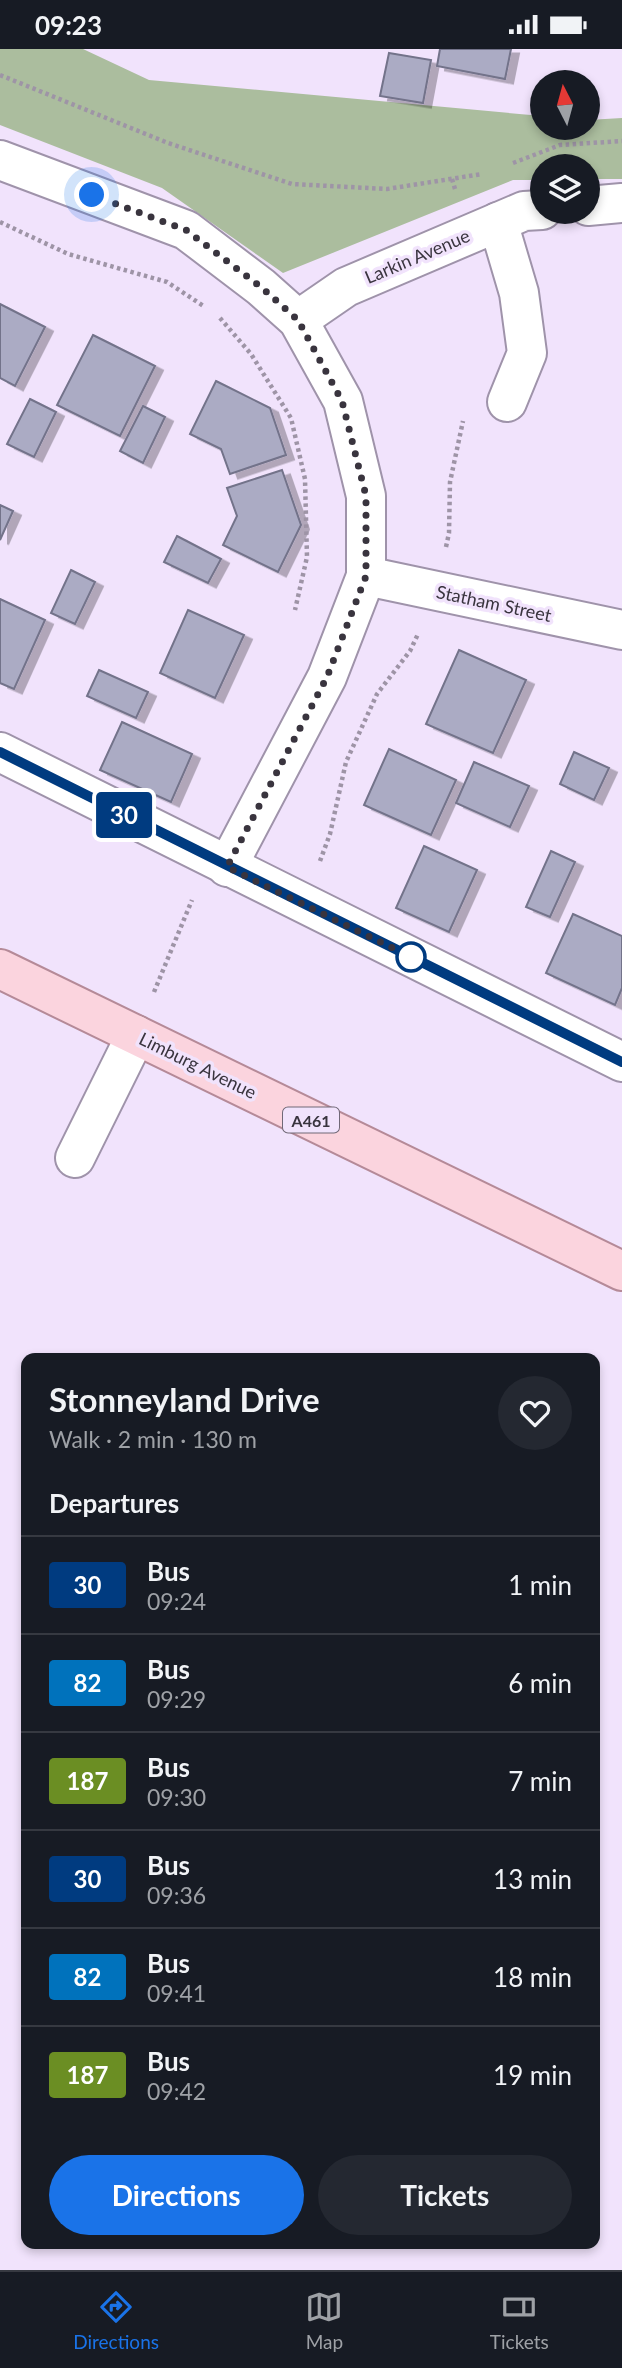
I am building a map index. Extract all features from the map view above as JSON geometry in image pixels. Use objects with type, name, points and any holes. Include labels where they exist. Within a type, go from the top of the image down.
[{"type":"main road","name":"Limburg Avenue","points":[[0,969],[622,1271]]},
{"type":"street","points":[[0,160],[186,230],[261,287],[298,320],[342,401],[366,496],[366,576],[327,677],[218,862]]},
{"type":"street","points":[[600,205],[622,203]]},
{"type":"street","name":"Larkin Avenue","points":[[298,320],[346,287],[530,211]]},
{"type":"street","points":[[498,222],[520,293],[527,353],[507,402]]},
{"type":"street","name":"Statham Street","points":[[366,576],[622,630]]},
{"type":"street","points":[[0,752],[622,1062]]},
{"type":"street","points":[[75,1158],[136,1035]]},
{"type":"path","points":[[0,75],[168,143],[292,184],[387,189],[475,177],[487,172]]},
{"type":"path","points":[[512,163],[561,145],[622,141]]},
{"type":"path","points":[[0,222],[68,254],[167,282],[209,310]]},
{"type":"path","points":[[219,317],[251,354],[291,418],[305,479],[307,557],[295,610]]},
{"type":"path","points":[[136,1035],[218,862]]},
{"type":"green space","points":[[0,49],[83,49],[149,80],[530,115],[530,140],[600,140],[600,119],[622,118],[622,179],[600,179],[600,154],[530,154],[530,180],[513,180],[283,273],[162,188],[0,125]]},
{"type":"building","points":[[440,49],[511,49],[505,79],[437,66]]},
{"type":"building","points":[[389,53],[431,60],[423,103],[380,96]]},
{"type":"building","points":[[0,304],[45,327],[15,386],[0,378]]},
{"type":"building","points":[[93,335],[155,366],[120,436],[57,405]]},
{"type":"building","points":[[216,381],[270,408],[286,455],[230,474],[221,449],[190,434]]},
{"type":"building","points":[[30,399],[56,412],[34,457],[7,444]]},
{"type":"building","points":[[143,406],[165,417],[143,463],[120,451]]},
{"type":"building","points":[[282,470],[301,525],[278,572],[223,545],[237,516],[227,488]]},
{"type":"building","points":[[0,505],[13,511],[0,540]]},
{"type":"building","points":[[177,536],[221,559],[208,583],[164,562]]},
{"type":"building","points":[[71,570],[95,582],[75,624],[51,613]]},
{"type":"building","points":[[0,599],[45,620],[14,689],[0,683]]},
{"type":"building","points":[[188,610],[244,635],[215,698],[160,673]]},
{"type":"building","points":[[459,650],[526,680],[493,753],[426,724]]},
{"type":"building","points":[[99,670],[148,692],[136,718],[87,696]]},
{"type":"building","points":[[122,722],[192,754],[171,802],[100,770]]},
{"type":"building","points":[[389,749],[456,780],[431,835],[364,805]]},
{"type":"building","points":[[574,752],[609,768],[594,800],[560,784]]},
{"type":"building","points":[[474,762],[529,786],[510,827],[456,803]]},
{"type":"building","points":[[424,846],[477,870],[449,932],[396,908]]},
{"type":"building","points":[[551,851],[575,862],[550,917],[526,907]]},
{"type":"building","points":[[573,914],[622,936],[622,988],[615,1005],[546,973]]},
{"type":"bus line","name":"30","points":[[0,752],[622,1062]]},
{"type":"route","points":[[92,195],[186,230],[261,287],[298,320],[342,401],[366,496],[366,576],[327,677],[227,867],[411,957]]}]
